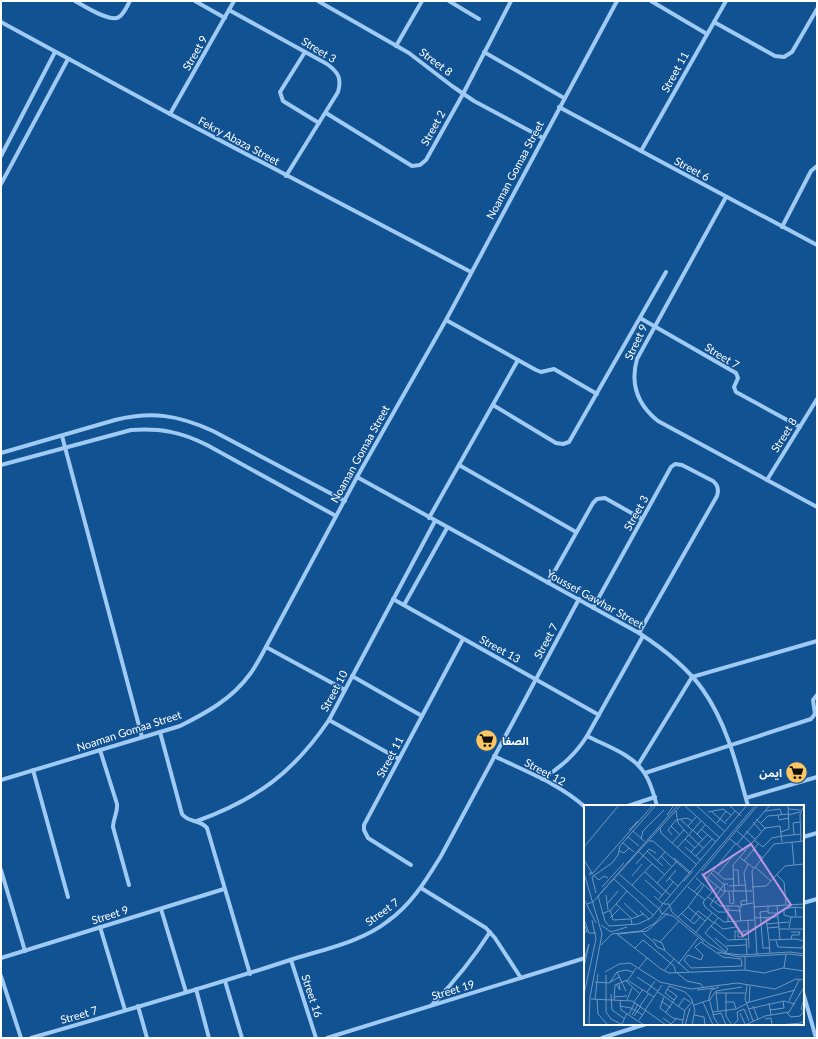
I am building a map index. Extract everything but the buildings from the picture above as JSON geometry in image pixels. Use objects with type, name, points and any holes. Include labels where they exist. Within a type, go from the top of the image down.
[{"type":"street","points":[[75,1],[113,19],[119,17],[130,1]]},
{"type":"street","points":[[195,1],[225,18]]},
{"type":"street","name":"Street 9","points":[[170,114],[234,1]]},
{"type":"street","name":"Street 8","points":[[318,1],[409,54],[463,94],[543,138]]},
{"type":"street","points":[[396,46],[422,1]]},
{"type":"street","points":[[449,1],[479,19]]},
{"type":"street","name":"Street 2","points":[[326,113],[412,166],[420,165],[426,160],[463,94],[511,1]]},
{"type":"street","name":"Noaman Gomaa Street","points":[[1,780],[180,726],[206,713],[230,696],[250,675],[266,648],[357,477],[446,320],[617,1]]},
{"type":"street","points":[[651,1],[707,34]]},
{"type":"street","name":"Street 11","points":[[641,151],[726,1]]},
{"type":"street","points":[[714,22],[775,56],[784,57],[792,52],[817,8]]},
{"type":"street","name":"Street 3","points":[[229,10],[327,64],[335,70],[340,79],[338,92],[286,176]]},
{"type":"street","name":"Fekry Abaza Street","points":[[1,22],[286,176],[471,272]]},
{"type":"street","points":[[1,156],[55,52]]},
{"type":"street","points":[[305,52],[280,92],[283,101],[319,123]]},
{"type":"street","points":[[484,52],[564,98]]},
{"type":"street","points":[[1,184],[68,59]]},
{"type":"street","name":"Street 6","points":[[559,107],[817,246]]},
{"type":"street","points":[[782,227],[811,171],[817,166]]},
{"type":"street","name":"Street 9","points":[[726,197],[636,359],[634,376],[637,393],[645,409],[658,421],[817,507]]},
{"type":"street","points":[[493,405],[556,443],[566,444],[572,440],[666,272]]},
{"type":"street","name":"Street 7","points":[[640,318],[736,373],[738,378],[734,387],[736,392],[800,427]]},
{"type":"street","points":[[446,320],[538,372],[554,369],[598,394]]},
{"type":"street","points":[[430,518],[518,360]]},
{"type":"street","name":"Street 8","points":[[767,480],[817,399]]},
{"type":"street","points":[[812,407],[817,410]]},
{"type":"street","points":[[1,453],[131,416],[148,414],[164,415],[196,423],[213,431],[345,501]]},
{"type":"street","points":[[1,465],[131,430],[151,429],[171,431],[190,436],[336,516]]},
{"type":"street","points":[[62,436],[142,737]]},
{"type":"street","name":"Street 3","points":[[593,608],[671,467],[675,464],[682,465],[712,481],[717,486],[717,496],[641,635]]},
{"type":"street","points":[[459,465],[576,532]]},
{"type":"street","name":"Youssef Gawhar Street","points":[[357,477],[447,528],[579,599],[641,635],[676,661],[703,689],[720,720],[730,744],[748,805]]},
{"type":"street","points":[[548,583],[593,503],[600,498],[605,498],[642,519]]},
{"type":"street","name":"Street 10","points":[[197,821],[236,805],[268,786],[282,775],[308,749],[329,720],[435,521]]},
{"type":"street","points":[[404,605],[447,528]]},
{"type":"street","name":"Street 13","points":[[393,599],[599,715]]},
{"type":"street","name":"Street 7","points":[[31,1038],[250,974],[366,934],[387,922],[401,910],[421,888],[441,856],[579,599]]},
{"type":"street","points":[[542,779],[556,771],[568,761],[587,736],[641,635]]},
{"type":"street","name":"Street 11","points":[[411,865],[368,838],[364,830],[364,825],[463,639]]},
{"type":"street","points":[[638,765],[692,677],[817,641]]},
{"type":"street","points":[[266,648],[345,690]]},
{"type":"street","points":[[352,676],[422,716]]},
{"type":"street","points":[[645,773],[730,744],[811,719],[815,714],[813,700],[817,695]]},
{"type":"street","points":[[329,720],[399,760]]},
{"type":"street","points":[[160,732],[182,814],[188,820],[197,821],[207,828],[250,974]]},
{"type":"street","points":[[587,736],[630,758],[638,765],[645,773],[651,784],[657,805]]},
{"type":"street","points":[[100,750],[117,804],[113,828],[129,885]]},
{"type":"street","name":"Street 12","points":[[494,756],[542,779],[584,806]]},
{"type":"street","points":[[33,770],[68,897]]},
{"type":"street","points":[[746,798],[817,777]]},
{"type":"street","points":[[631,805],[655,797]]},
{"type":"street","points":[[804,837],[817,833]]},
{"type":"street","points":[[1,870],[25,951]]},
{"type":"street","points":[[421,888],[480,924],[490,932],[521,978]]},
{"type":"street","name":"Street 9","points":[[1,958],[224,889]]},
{"type":"street","points":[[804,903],[817,899]]},
{"type":"street","points":[[161,908],[186,992]]},
{"type":"street","points":[[100,927],[125,1010]]},
{"type":"street","points":[[431,1006],[473,959],[490,932]]},
{"type":"street","name":"Street 19","points":[[326,1038],[584,958]]},
{"type":"street","name":"Street 16","points":[[291,960],[316,1038]]},
{"type":"street","points":[[1,976],[21,1038]]},
{"type":"street","points":[[225,981],[241,1037],[236,1038]]},
{"type":"street","points":[[196,989],[209,1038]]},
{"type":"street","points":[[804,996],[816,1038]]},
{"type":"street","points":[[138,1006],[147,1038]]},
{"type":"street","points":[[602,1038],[643,1025]]},
{"type":"place","name":"الصفا","points":[[487,741]]},
{"type":"place","name":"ايمن","points":[[797,773]]}]
